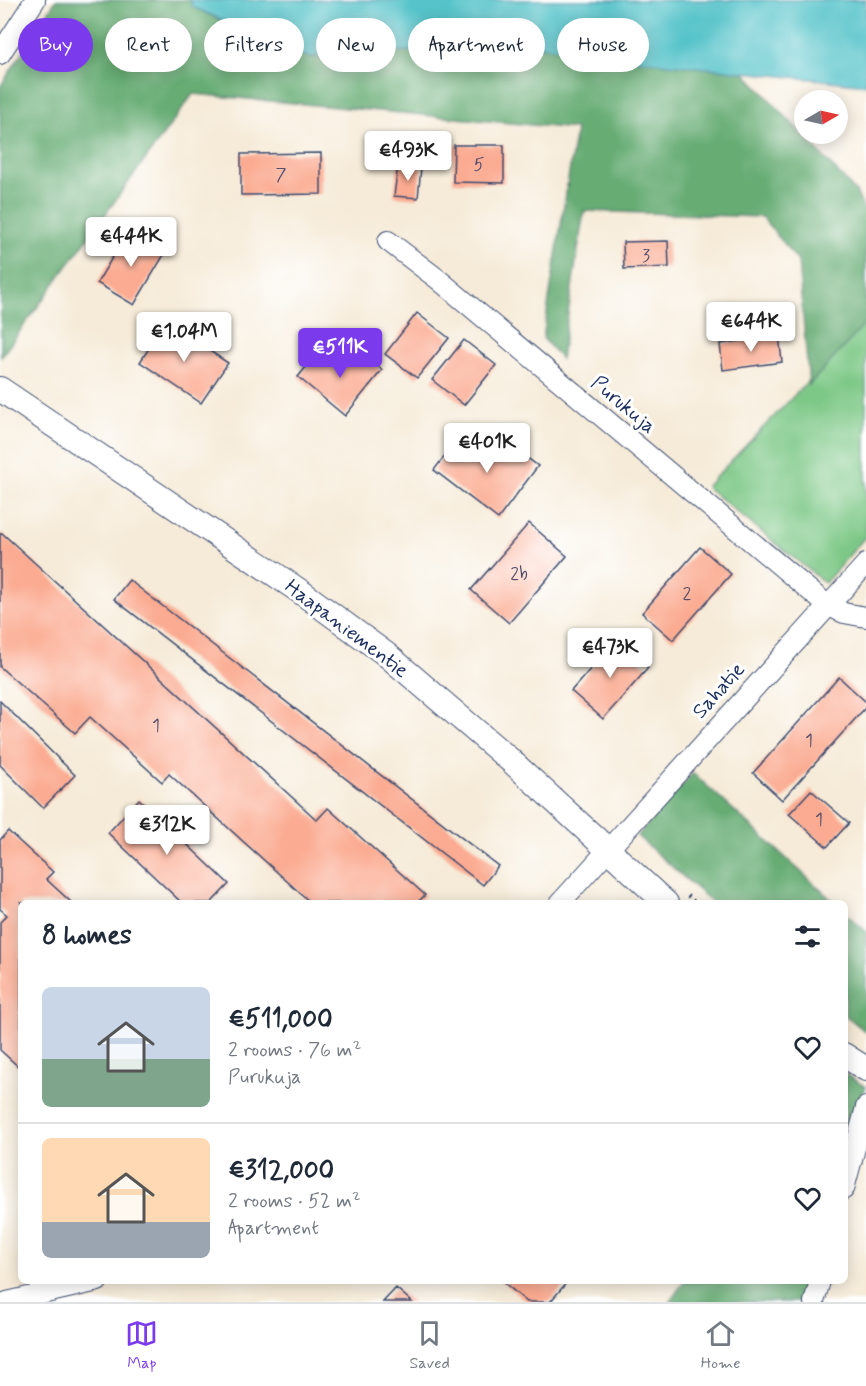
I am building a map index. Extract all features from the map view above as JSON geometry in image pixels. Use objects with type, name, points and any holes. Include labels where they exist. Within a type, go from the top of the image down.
[{"type":"street","points":[[0,54],[35,0]]},
{"type":"street","name":"Purukuja","points":[[388,241],[448,287],[827,605]]},
{"type":"street","name":"Haapaniementie","points":[[0,389],[301,592],[387,656],[510,760],[663,900]]},
{"type":"street","name":"Sahatie","points":[[563,900],[866,564]]},
{"type":"street","points":[[827,605],[844,613],[866,617]]},
{"type":"street","points":[[848,1057],[866,1069]]},
{"type":"street","points":[[848,1174],[866,1107]]},
{"type":"street","points":[[7,1302],[85,1284]]},
{"type":"street","points":[[814,1302],[819,1284]]},
{"type":"green space","points":[[56,0],[190,0],[193,7],[216,18],[204,18],[204,72],[304,72],[304,56],[316,57],[316,72],[396,72],[396,52],[408,51],[408,72],[545,72],[545,46],[557,48],[557,72],[649,72],[649,59],[743,71],[794,126],[794,144],[811,144],[856,192],[866,214],[866,323],[809,385],[798,261],[762,217],[584,211],[561,359],[543,338],[576,129],[193,94],[1,357],[0,87],[18,59],[18,72],[93,72],[93,18],[44,18]]},
{"type":"green space","points":[[866,321],[866,536],[825,583],[706,487]]},
{"type":"green space","points":[[693,773],[832,900],[710,900],[637,836]]},
{"type":"green space","points":[[848,915],[866,931],[866,1032],[848,1017]]},
{"type":"green space","points":[[848,1076],[866,1087],[857,1102],[848,1140]]},
{"type":"green space","points":[[682,1284],[808,1284],[803,1302],[670,1302]]},
{"type":"water","points":[[190,0],[866,0],[866,85],[649,61],[649,18],[557,18],[557,48],[545,47],[545,18],[408,18],[408,51],[396,52],[396,18],[316,18],[316,57],[309,57],[304,56],[304,18],[218,18],[193,7]]},
{"type":"building","points":[[454,145],[504,145],[504,183],[453,182]]},
{"type":"building","points":[[321,153],[321,194],[241,195],[241,154]]},
{"type":"building","points":[[398,165],[421,168],[418,198],[394,196]]},
{"type":"building","points":[[128,231],[165,253],[134,305],[97,283]]},
{"type":"building","points":[[668,241],[669,267],[624,269],[623,242]]},
{"type":"building","points":[[417,313],[449,338],[417,378],[385,354]]},
{"type":"building","points":[[166,322],[228,363],[201,403],[140,362]]},
{"type":"building","points":[[779,335],[782,362],[723,370],[720,344]]},
{"type":"building","points":[[464,340],[496,365],[464,405],[432,380]]},
{"type":"building","points":[[322,347],[343,364],[361,352],[382,370],[345,416],[298,377]]},
{"type":"building","points":[[460,436],[493,460],[506,442],[538,466],[498,519],[434,470]]},
{"type":"building","points":[[529,523],[567,556],[509,623],[471,590]]},
{"type":"building","points":[[2,533],[317,820],[328,808],[425,895],[420,900],[308,900],[169,774],[162,782],[90,717],[75,733],[0,667],[0,534]]},
{"type":"building","points":[[700,547],[731,574],[673,640],[642,613]]},
{"type":"building","points":[[129,580],[498,866],[483,885],[114,599]]},
{"type":"building","points":[[616,640],[648,668],[603,719],[571,691]]},
{"type":"building","points":[[839,677],[866,702],[866,707],[782,800],[753,773]]},
{"type":"building","points":[[0,701],[75,775],[43,808],[0,765]]},
{"type":"building","points":[[811,790],[849,823],[827,847],[789,814]]},
{"type":"building","points":[[139,799],[229,884],[214,900],[179,900],[108,833]]},
{"type":"building","points":[[8,831],[53,872],[46,879],[69,900],[18,900],[18,1066],[0,1050],[0,922],[7,915],[0,909],[0,840]]},
{"type":"building","points":[[506,1284],[565,1284],[550,1302],[527,1302]]},
{"type":"building","points":[[396,1288],[412,1302],[383,1302]]}]
